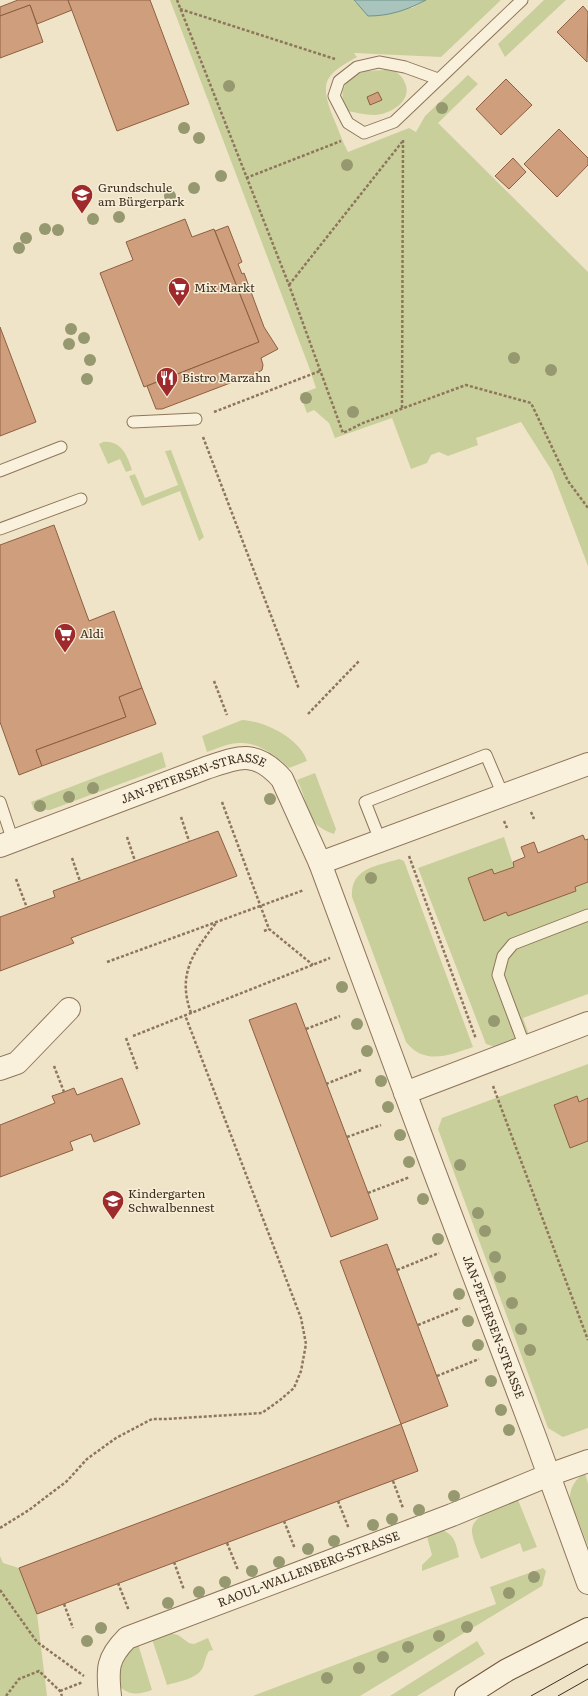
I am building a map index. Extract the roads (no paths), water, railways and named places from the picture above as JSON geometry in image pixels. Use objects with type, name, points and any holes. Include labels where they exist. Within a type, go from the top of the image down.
[{"type":"street","name":"JAN-PETERSEN-STRASSE","points":[[7,844],[238,757],[252,758],[274,770],[282,779],[320,863],[588,1583]]},
{"type":"street","points":[[320,863],[588,764]]},
{"type":"street","points":[[0,1069],[17,1062],[69,1009]]},
{"type":"street","points":[[405,1093],[588,1023]]},
{"type":"street","name":"RAOUL-WALLENBERG-STRASSE","points":[[110,1696],[108,1681],[110,1662],[116,1650],[127,1638],[452,1515],[548,1475],[588,1461]]},
{"type":"street","points":[[466,1696],[507,1670],[588,1629]]},
{"type":"lane","points":[[438,80],[405,67],[379,62],[357,66],[339,81],[334,96],[348,123],[364,133],[394,122],[522,0]]},
{"type":"lane","points":[[133,422],[196,418]]},
{"type":"lane","points":[[0,471],[62,447]]},
{"type":"lane","points":[[0,529],[81,499]]},
{"type":"lane","points":[[390,836],[365,802],[486,755],[503,795]]},
{"type":"lane","name":"JAN-PETERSEN-STRASSE","points":[[0,802],[7,844]]},
{"type":"lane","points":[[525,1047],[498,975],[503,956],[513,944],[588,915]]},
{"type":"water","points":[[354,0],[426,0],[398,12],[368,16]]},
{"type":"tram line","points":[[531,1696],[588,1664]]},
{"type":"tram line","points":[[558,1696],[588,1679]]},
{"type":"place","name":"Grundschule am Bürgerpark","points":[[82,214]]},
{"type":"place","name":"Mix Markt","points":[[179,308]]},
{"type":"place","name":"Bistro Marzahn","points":[[167,398]]},
{"type":"place","name":"Aldi","points":[[65,654]]},
{"type":"place","name":"Kindergarten Schwalbennest","points":[[113,1220]]}]
